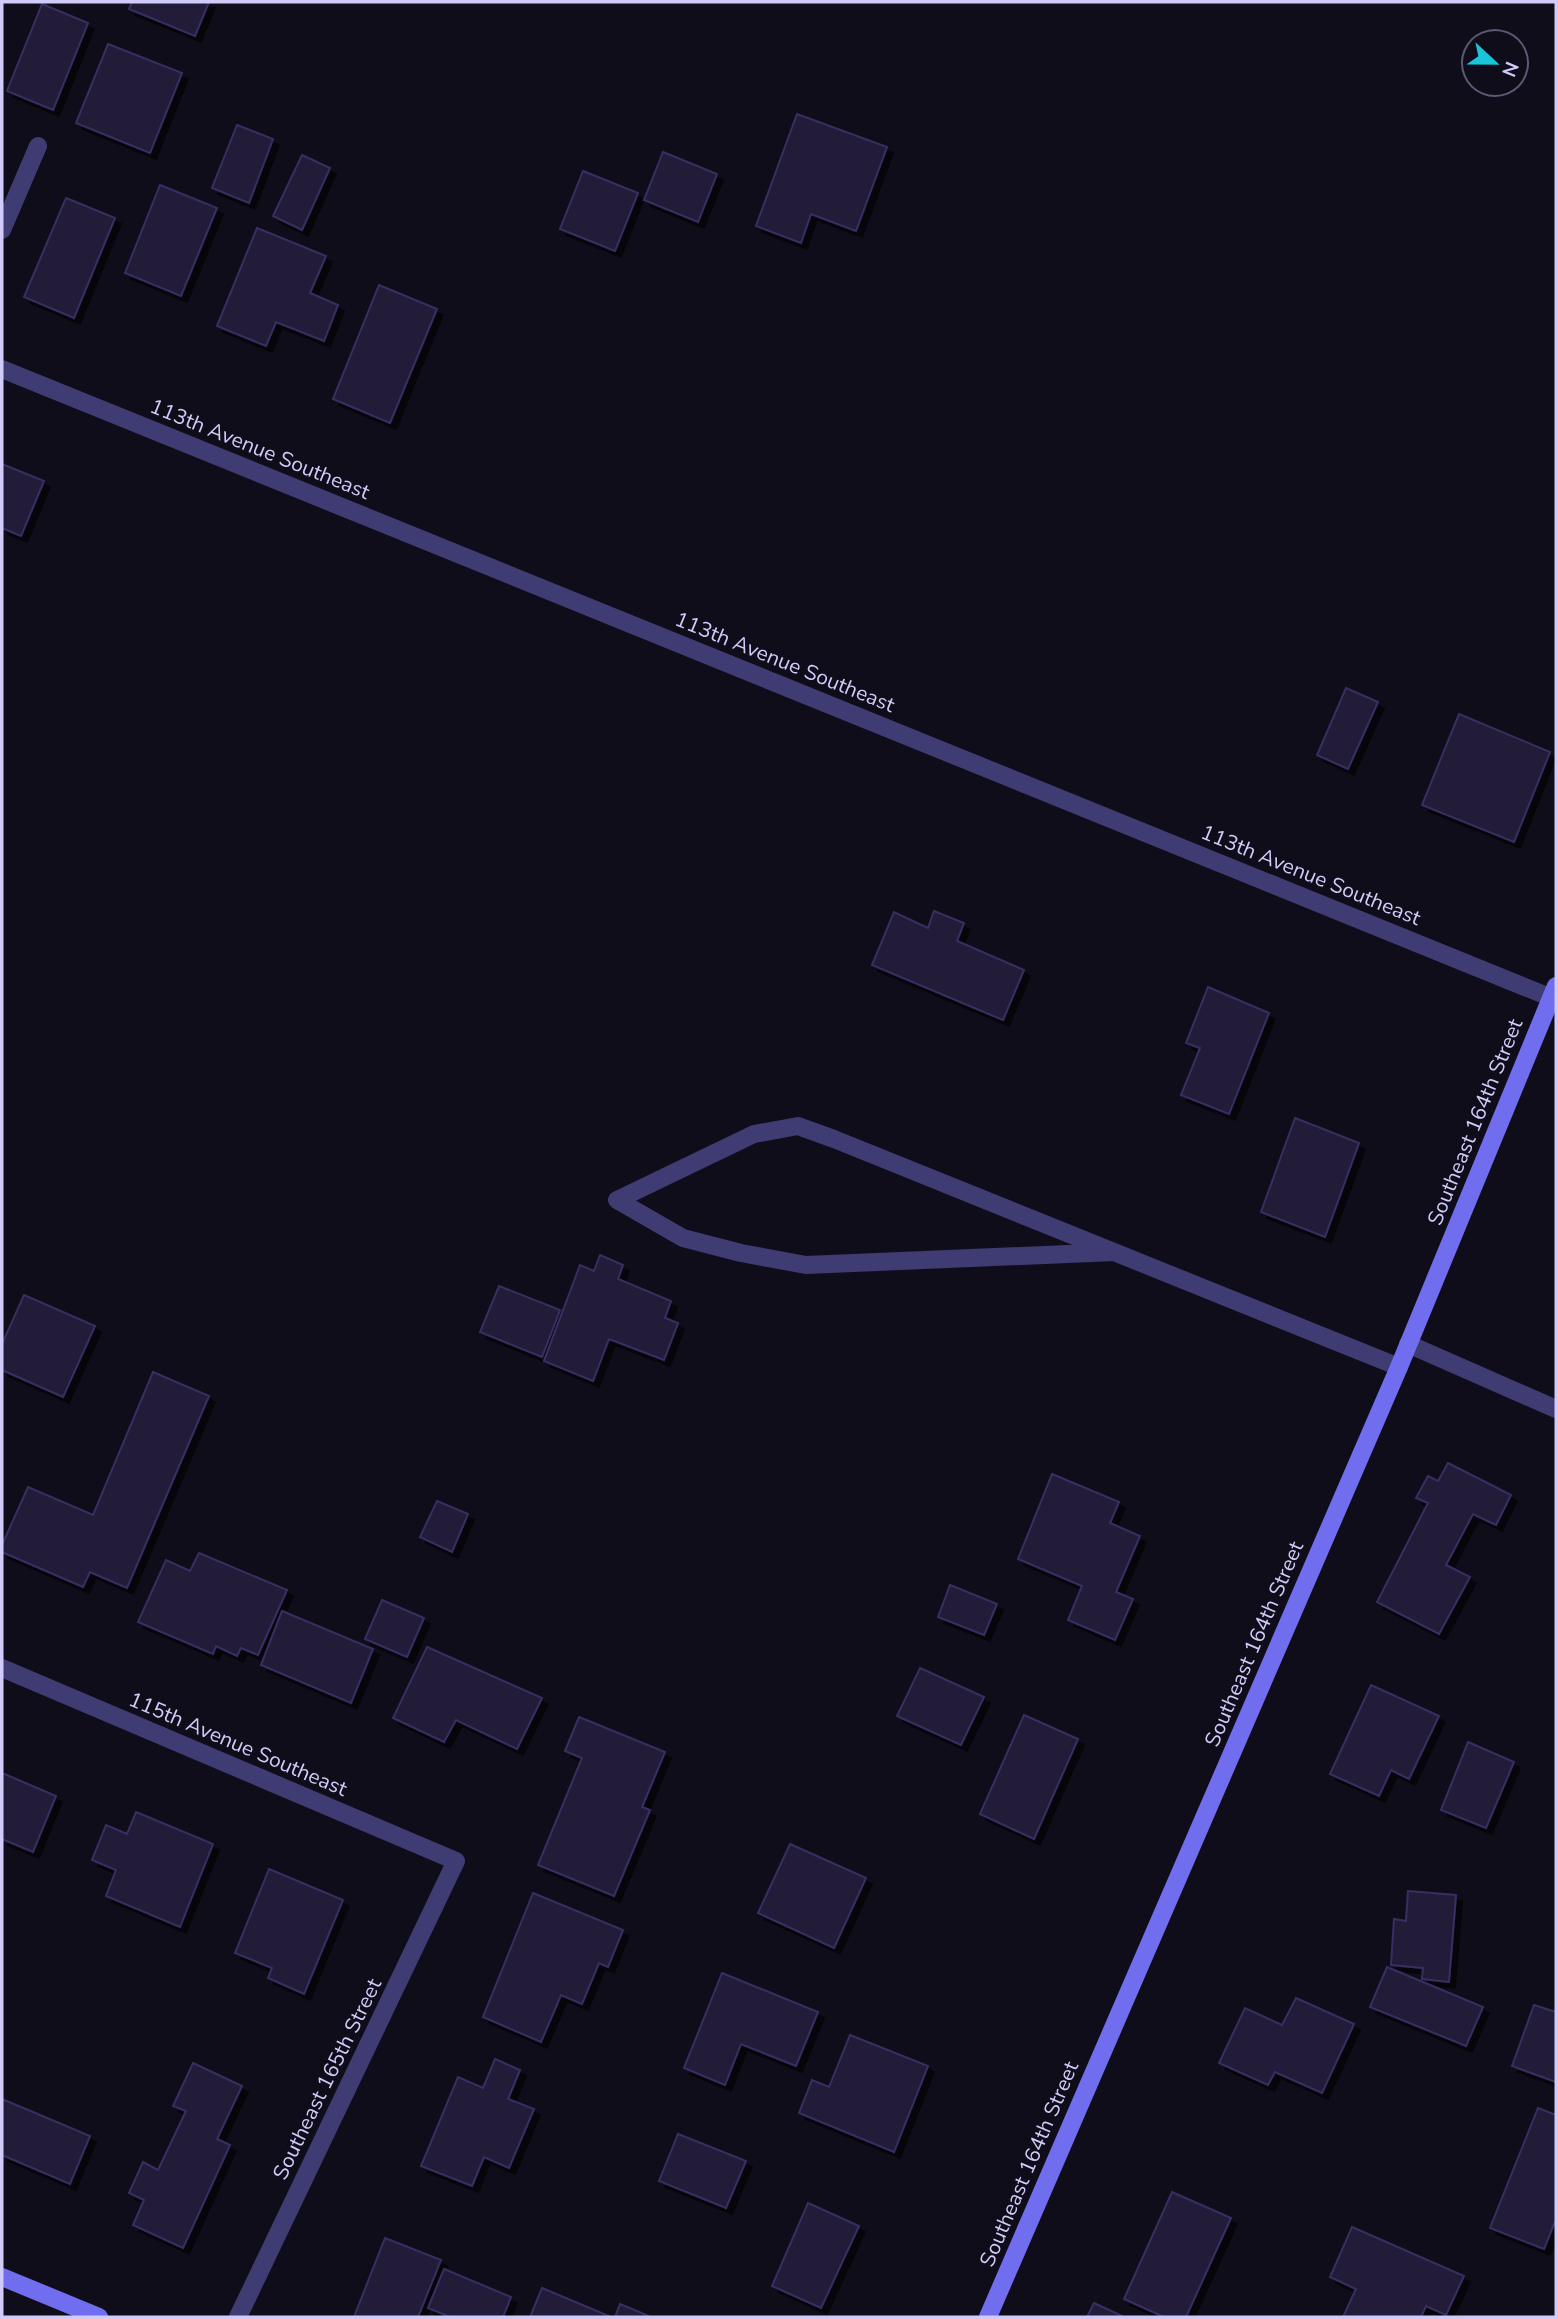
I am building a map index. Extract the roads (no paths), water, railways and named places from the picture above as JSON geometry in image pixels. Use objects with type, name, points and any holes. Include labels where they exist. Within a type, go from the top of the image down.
[{"type":"street","points":[[2,230],[38,146]]},
{"type":"street","name":"113th Avenue Southeast","points":[[2,369],[1554,992]]},
{"type":"street","name":"Southeast 164th Street","points":[[988,2317],[1399,1367],[1554,992]]},
{"type":"street","points":[[1114,1252],[806,1265],[741,1254],[683,1238],[617,1200],[754,1134],[798,1126],[1114,1252],[1399,1367]]},
{"type":"street","points":[[1408,1344],[1556,1409]]},
{"type":"street","name":"115th Avenue Southeast","points":[[2,1668],[456,1861]]},
{"type":"street","name":"Southeast 165th Street","points":[[238,2317],[456,1861]]},
{"type":"street","points":[[2,2277],[99,2317]]}]
